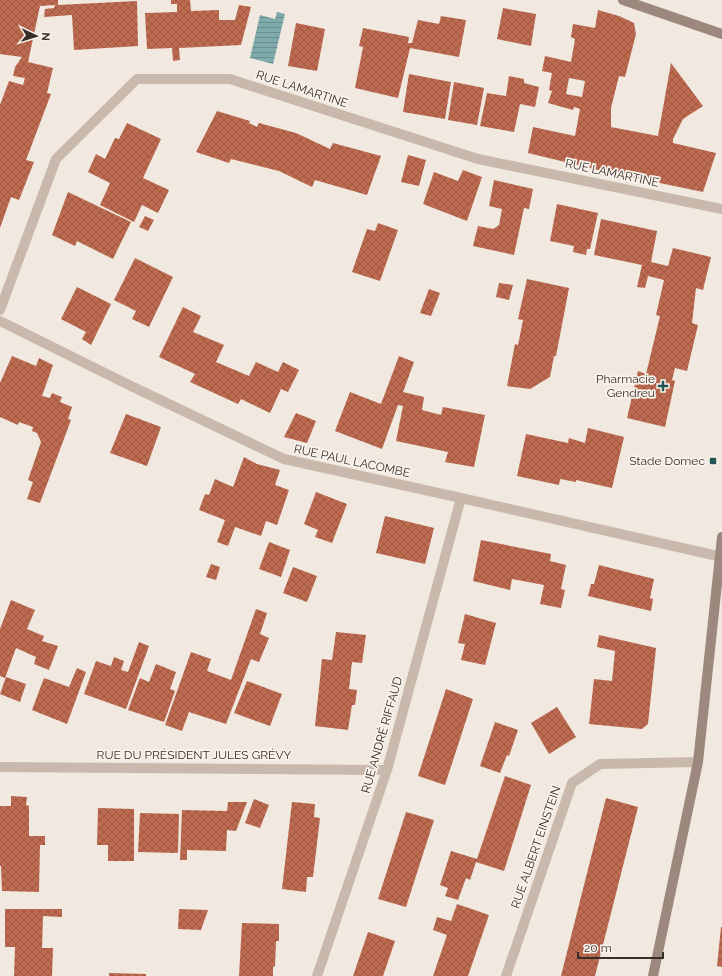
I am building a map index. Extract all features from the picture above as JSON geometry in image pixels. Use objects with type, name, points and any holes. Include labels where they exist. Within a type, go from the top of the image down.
[{"type":"street","points":[[622,0],[722,34]]},
{"type":"street","name":"RUE LAMARTINE","points":[[0,310],[56,159],[136,79],[230,79],[478,159],[722,209]]},
{"type":"street","name":"RUE PAUL LACOMBE","points":[[0,321],[131,386],[284,459],[721,557]]},
{"type":"street","name":"RUE ANDRÉ RIFFAUD","points":[[317,976],[387,770],[461,498]]},
{"type":"street","points":[[653,976],[698,762],[722,537]]},
{"type":"street","name":"RUE ALBERT EINSTEIN","points":[[506,976],[572,783],[600,764],[698,762]]},
{"type":"street","name":"RUE DU PRÉSIDENT JULES GRÉVY","points":[[0,767],[387,770]]},
{"type":"water","points":[[277,12],[285,14],[273,64],[250,58],[260,15],[275,19]]},
{"type":"building","points":[[0,0],[58,0],[58,5],[137,1],[138,46],[74,50],[72,15],[44,17],[45,9],[54,8],[55,5],[40,6],[28,62],[53,68],[47,93],[51,94],[26,160],[34,162],[19,200],[11,197],[0,228],[0,105],[9,81],[23,85],[25,78],[13,76],[15,67],[22,57],[0,54]]},
{"type":"building","points":[[171,0],[190,0],[191,11],[219,10],[219,20],[235,20],[239,5],[251,7],[241,45],[179,48],[180,60],[173,61],[172,48],[147,49],[145,13],[177,12],[177,4],[171,4]]},
{"type":"building","points":[[503,8],[536,14],[531,46],[497,39]]},
{"type":"building","points":[[598,10],[619,16],[634,23],[636,34],[625,77],[619,76],[611,108],[611,127],[658,136],[671,63],[703,106],[683,119],[673,139],[673,143],[716,153],[703,192],[602,171],[528,153],[533,127],[575,136],[580,109],[574,107],[573,110],[548,103],[552,91],[549,90],[552,73],[542,71],[545,56],[571,62],[575,39],[571,37],[573,24],[595,28]],"holes":[[[569,78],[585,81],[582,97],[566,94]]]},
{"type":"building","points":[[441,16],[466,20],[459,57],[410,48],[398,98],[355,88],[363,47],[359,46],[363,28],[409,37],[408,43],[412,43],[418,20],[439,24]]},
{"type":"building","points":[[296,23],[325,29],[317,71],[288,66]]},
{"type":"building","points":[[409,74],[451,82],[445,119],[403,112]]},
{"type":"building","points":[[509,76],[524,79],[524,83],[539,87],[535,107],[520,104],[514,132],[480,126],[487,93],[506,96]]},
{"type":"building","points":[[454,82],[484,88],[477,125],[448,120]]},
{"type":"building","points":[[217,111],[250,121],[249,123],[257,127],[259,123],[296,133],[330,149],[333,143],[381,156],[367,195],[315,180],[312,187],[279,171],[231,159],[229,163],[196,152]]},
{"type":"building","points":[[127,123],[161,139],[143,178],[169,190],[158,213],[142,205],[134,222],[100,205],[110,183],[88,172],[96,154],[105,159],[115,138],[119,139]]},
{"type":"building","points":[[408,155],[426,160],[419,186],[401,182]]},
{"type":"building","points":[[463,170],[482,177],[467,221],[423,204],[434,172],[458,181]]},
{"type":"building","points":[[494,180],[533,189],[529,209],[524,208],[514,255],[473,246],[478,226],[493,229],[499,225],[502,209],[489,206]]},
{"type":"building","points":[[68,192],[131,222],[113,259],[77,241],[75,246],[52,235]]},
{"type":"building","points":[[557,204],[598,213],[590,249],[587,249],[586,255],[573,252],[574,246],[550,241]]},
{"type":"building","points":[[145,216],[154,220],[148,231],[139,227]]},
{"type":"building","points":[[601,219],[657,231],[651,262],[668,266],[673,248],[711,257],[703,290],[696,288],[692,323],[698,325],[687,371],[675,368],[672,380],[675,381],[665,427],[627,418],[638,371],[646,374],[660,316],[656,315],[664,280],[648,276],[645,288],[637,287],[642,265],[594,255]]},
{"type":"building","points":[[378,223],[398,230],[380,281],[352,272],[367,229],[375,231]]},
{"type":"building","points":[[135,258],[173,277],[149,327],[132,319],[136,311],[114,300]]},
{"type":"building","points":[[527,279],[569,288],[556,356],[554,356],[550,377],[530,389],[507,386],[515,344],[518,345],[523,320],[518,319]]},
{"type":"building","points":[[499,283],[513,285],[509,300],[496,297]]},
{"type":"building","points":[[77,287],[111,304],[91,345],[82,339],[86,332],[61,319]]},
{"type":"building","points":[[429,289],[440,293],[431,316],[420,313]]},
{"type":"building","points":[[183,307],[201,316],[193,332],[224,345],[216,362],[249,376],[256,362],[278,372],[283,362],[299,370],[288,392],[281,389],[270,413],[241,399],[238,404],[190,382],[195,374],[159,357]]},
{"type":"building","points":[[12,356],[36,366],[39,358],[53,365],[42,396],[50,398],[52,393],[62,397],[60,402],[72,407],[68,419],[71,420],[40,503],[27,499],[33,482],[28,480],[41,442],[37,433],[32,431],[33,427],[19,422],[18,425],[0,417],[0,383]]},
{"type":"building","points":[[399,356],[414,362],[403,392],[424,397],[422,410],[441,415],[443,407],[485,415],[474,467],[445,462],[448,452],[396,441],[403,406],[398,405],[382,449],[335,431],[350,392],[381,404]]},
{"type":"building","points":[[296,413],[316,421],[307,443],[284,437]]},
{"type":"building","points":[[126,414],[161,427],[147,466],[110,453]]},
{"type":"building","points":[[588,428],[624,437],[612,488],[576,480],[576,482],[560,479],[559,485],[517,476],[526,434],[568,443],[569,438],[585,443]]},
{"type":"building","points":[[244,457],[257,464],[280,470],[275,485],[289,490],[277,525],[266,521],[261,536],[235,527],[228,546],[217,542],[225,520],[199,510],[205,494],[209,495],[215,479],[233,487]]},
{"type":"building","points":[[316,492],[347,504],[332,543],[315,537],[318,530],[304,524]]},
{"type":"building","points":[[385,516],[434,528],[425,564],[376,553]]},
{"type":"building","points":[[481,540],[551,554],[550,561],[566,565],[561,589],[565,590],[561,608],[540,604],[544,585],[512,579],[510,590],[473,581]]},
{"type":"building","points":[[269,542],[290,550],[281,577],[259,569]]},
{"type":"building","points":[[211,564],[220,567],[216,580],[206,577]]},
{"type":"building","points":[[599,565],[654,579],[650,598],[653,599],[651,611],[588,596],[591,584],[594,584]]},
{"type":"building","points":[[293,567],[317,576],[307,602],[283,593]]},
{"type":"building","points":[[11,600],[35,610],[27,629],[44,636],[42,641],[58,646],[49,670],[34,664],[36,657],[16,648],[5,678],[0,676],[0,629]]},
{"type":"building","points":[[256,609],[267,613],[260,634],[269,638],[259,662],[251,659],[226,724],[189,712],[182,731],[165,725],[191,652],[211,659],[207,671],[231,680]]},
{"type":"building","points":[[465,614],[496,623],[485,665],[461,660],[465,644],[458,643]]},
{"type":"building","points":[[336,632],[366,635],[362,663],[352,662],[349,689],[357,690],[355,705],[352,705],[348,730],[315,726],[322,659],[332,660]]},
{"type":"building","points":[[599,635],[656,648],[648,724],[642,729],[589,724],[594,679],[612,681],[615,651],[597,647]]},
{"type":"building","points":[[139,642],[149,646],[126,709],[84,694],[96,661],[111,666],[114,657],[124,661],[121,670],[128,672]]},
{"type":"building","points":[[156,664],[176,672],[170,689],[175,691],[164,722],[128,710],[140,678],[149,682]]},
{"type":"building","points":[[77,668],[86,672],[67,724],[32,710],[44,678],[69,687]]},
{"type":"building","points":[[6,677],[26,684],[20,702],[0,694]]},
{"type":"building","points":[[247,681],[282,694],[270,726],[234,713]]},
{"type":"building","points":[[446,689],[473,699],[445,785],[418,776]]},
{"type":"building","points":[[557,707],[576,737],[549,754],[531,723]]},
{"type":"building","points":[[495,722],[518,730],[509,756],[507,755],[500,773],[480,766]]},
{"type":"building","points":[[505,776],[531,785],[504,871],[476,862],[470,880],[466,878],[458,900],[445,896],[448,888],[440,885],[451,851],[477,859]]},
{"type":"building","points":[[11,796],[27,797],[26,805],[29,806],[29,836],[45,836],[45,845],[40,845],[39,892],[2,891],[0,866],[0,806],[11,806]]},
{"type":"building","points":[[606,798],[638,807],[595,976],[561,976]]},
{"type":"building","points":[[254,799],[269,805],[260,828],[245,823]]},
{"type":"building","points":[[228,802],[247,802],[236,831],[227,830],[226,851],[187,850],[187,860],[180,860],[182,810],[227,811]]},
{"type":"building","points":[[292,802],[315,804],[314,817],[320,818],[313,877],[307,877],[306,892],[282,889]]},
{"type":"building","points":[[98,808],[134,809],[134,861],[108,861],[108,845],[97,845]]},
{"type":"building","points":[[406,812],[434,820],[406,907],[378,899]]},
{"type":"building","points":[[140,813],[179,814],[178,853],[138,852]]},
{"type":"building","points":[[457,904],[489,915],[468,976],[433,976],[447,935],[433,930],[437,917],[451,921]]},
{"type":"building","points":[[5,909],[62,909],[62,917],[43,916],[42,948],[53,948],[52,976],[14,976],[15,947],[5,947]]},
{"type":"building","points":[[179,909],[208,910],[201,930],[178,929]]},
{"type":"building","points":[[242,923],[279,924],[279,941],[276,941],[273,976],[239,976]]},
{"type":"building","points":[[722,927],[722,967],[717,966]]},
{"type":"building","points":[[368,932],[395,941],[383,976],[353,976]]},
{"type":"building","points":[[109,973],[146,974],[146,976],[109,976]]},
{"type":"place","name":"Pharmacie Gendreu","points":[[663,386]]},
{"type":"place","name":"Stade Domec","points":[[713,461]]}]
